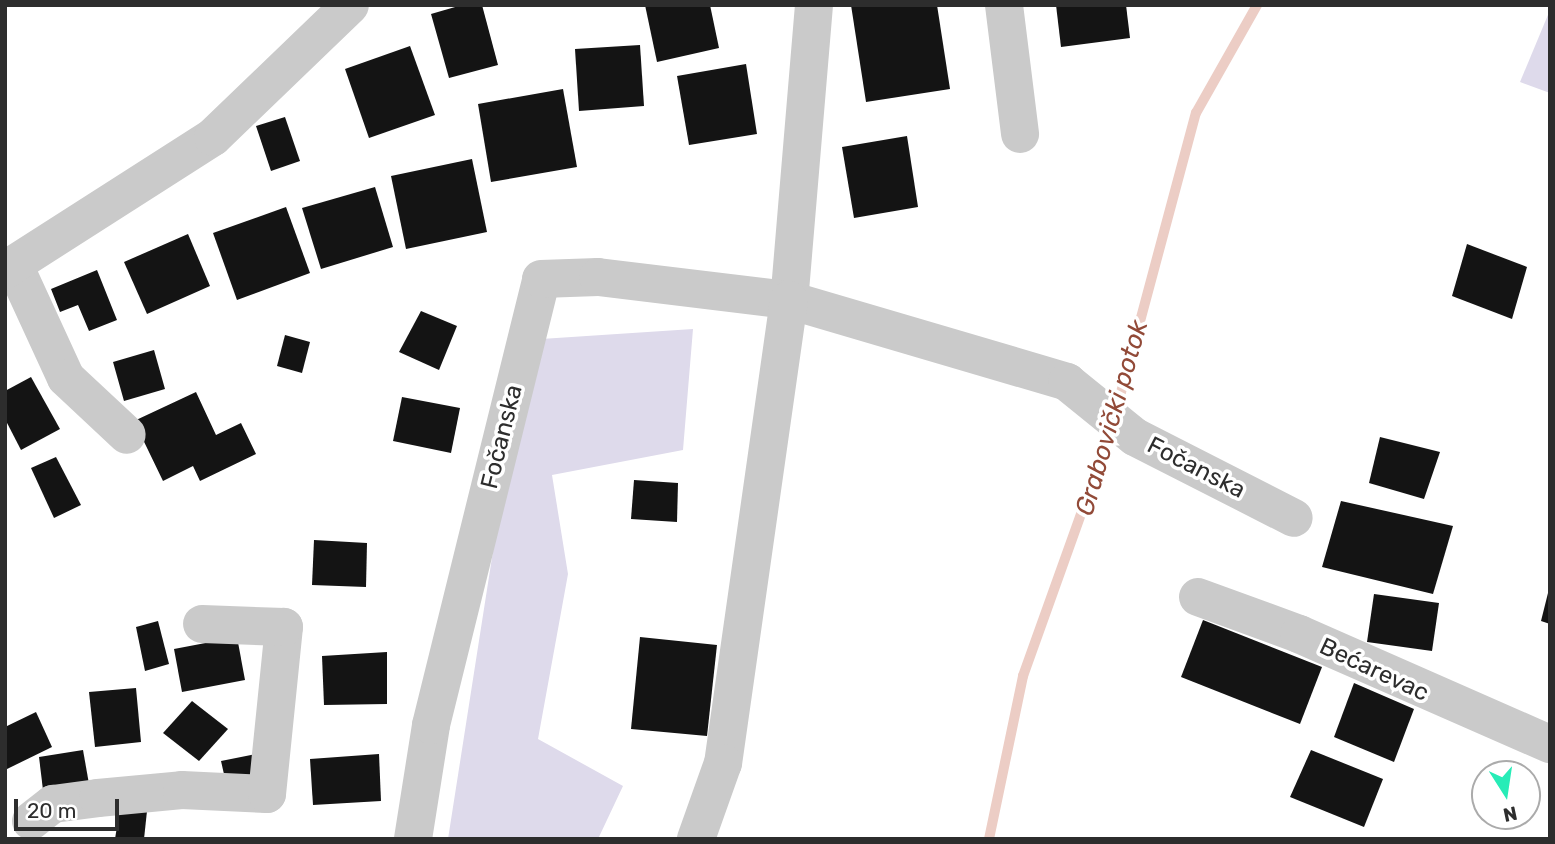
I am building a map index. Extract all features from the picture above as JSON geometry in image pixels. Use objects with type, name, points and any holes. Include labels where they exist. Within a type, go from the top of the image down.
[{"type":"street","points":[[127,435],[66,378],[9,267],[213,137],[350,5]]},
{"type":"street","points":[[696,839],[723,763],[789,300],[814,5]]},
{"type":"street","points":[[1004,5],[1020,134]]},
{"type":"street","name":"Fočanska","points":[[413,839],[431,725],[541,279],[598,277],[789,300],[1067,382],[1135,437],[1294,517]]},
{"type":"street","name":"Bećarevac","points":[[1198,597],[1299,634],[1550,744]]},
{"type":"street","points":[[22,820],[53,804],[98,798],[181,790],[267,794],[284,626],[202,624]]},
{"type":"shaded area","points":[[1550,10],[1550,93],[1520,82]]},
{"type":"shaded area","points":[[693,329],[683,450],[552,475],[568,574],[538,739],[623,786],[598,839],[448,839],[526,340]]},
{"type":"building","points":[[462,5],[482,5],[498,65],[449,78],[431,14]]},
{"type":"building","points":[[645,5],[710,5],[719,48],[657,62]]},
{"type":"building","points":[[851,5],[937,5],[950,89],[866,102]]},
{"type":"building","points":[[1056,5],[1126,5],[1130,38],[1061,47]]},
{"type":"building","points":[[640,45],[644,106],[579,111],[575,49]]},
{"type":"building","points":[[410,46],[435,115],[369,138],[345,69]]},
{"type":"building","points":[[746,64],[757,134],[689,145],[677,76]]},
{"type":"building","points":[[563,89],[577,167],[491,182],[478,104]]},
{"type":"building","points":[[285,117],[300,161],[271,171],[256,126]]},
{"type":"building","points":[[907,136],[918,207],[854,218],[842,147]]},
{"type":"building","points":[[472,159],[487,232],[406,249],[391,176]]},
{"type":"building","points":[[375,187],[393,247],[321,269],[302,208]]},
{"type":"building","points":[[286,207],[310,273],[237,300],[213,233]]},
{"type":"building","points":[[188,234],[210,286],[147,314],[124,262]]},
{"type":"building","points":[[1467,244],[1527,267],[1512,319],[1452,296]]},
{"type":"building","points":[[97,270],[117,320],[89,331],[78,305],[60,312],[51,289]]},
{"type":"building","points":[[421,311],[457,326],[439,370],[399,352]]},
{"type":"building","points":[[285,335],[310,342],[302,373],[277,366]]},
{"type":"building","points":[[154,350],[165,389],[124,401],[113,362]]},
{"type":"building","points":[[31,377],[60,429],[21,450],[5,419],[5,391]]},
{"type":"building","points":[[196,392],[216,435],[241,423],[256,454],[200,481],[193,466],[163,481],[134,421]]},
{"type":"building","points":[[402,397],[460,408],[451,453],[393,441]]},
{"type":"building","points":[[1380,437],[1440,452],[1424,499],[1369,483]]},
{"type":"building","points":[[56,457],[81,505],[54,518],[31,468]]},
{"type":"building","points":[[634,480],[678,483],[677,522],[631,519]]},
{"type":"building","points":[[1341,501],[1453,526],[1433,594],[1322,567]]},
{"type":"building","points":[[314,540],[367,543],[366,587],[312,585]]},
{"type":"building","points":[[1550,589],[1550,624],[1541,621]]},
{"type":"building","points":[[1374,594],[1439,603],[1432,651],[1367,642]]},
{"type":"building","points":[[1203,620],[1322,667],[1300,724],[1181,677]]},
{"type":"building","points":[[158,621],[169,664],[145,671],[136,627]]},
{"type":"building","points":[[237,637],[245,680],[182,692],[174,649]]},
{"type":"building","points":[[640,637],[717,645],[707,736],[631,729]]},
{"type":"building","points":[[387,652],[387,704],[324,705],[322,656]]},
{"type":"building","points":[[1354,683],[1414,709],[1394,762],[1334,737]]},
{"type":"building","points":[[136,688],[141,742],[95,747],[89,692]]},
{"type":"building","points":[[192,701],[228,729],[199,761],[163,733]]},
{"type":"building","points":[[36,712],[52,747],[5,770],[5,727]]},
{"type":"building","points":[[83,750],[89,784],[43,790],[39,757]]},
{"type":"building","points":[[1311,750],[1383,779],[1364,827],[1290,797]]},
{"type":"building","points":[[256,754],[260,776],[226,783],[221,761]]},
{"type":"building","points":[[379,754],[381,801],[313,805],[310,759]]},
{"type":"building","points":[[120,808],[147,811],[144,839],[115,839]]},
{"type":"waterway","name":"Grabovički potok","points":[[1116,411],[1196,113],[1257,5]]},
{"type":"waterway","name":"Grabovički potok","points":[[989,839],[1023,676],[1112,427]]}]
